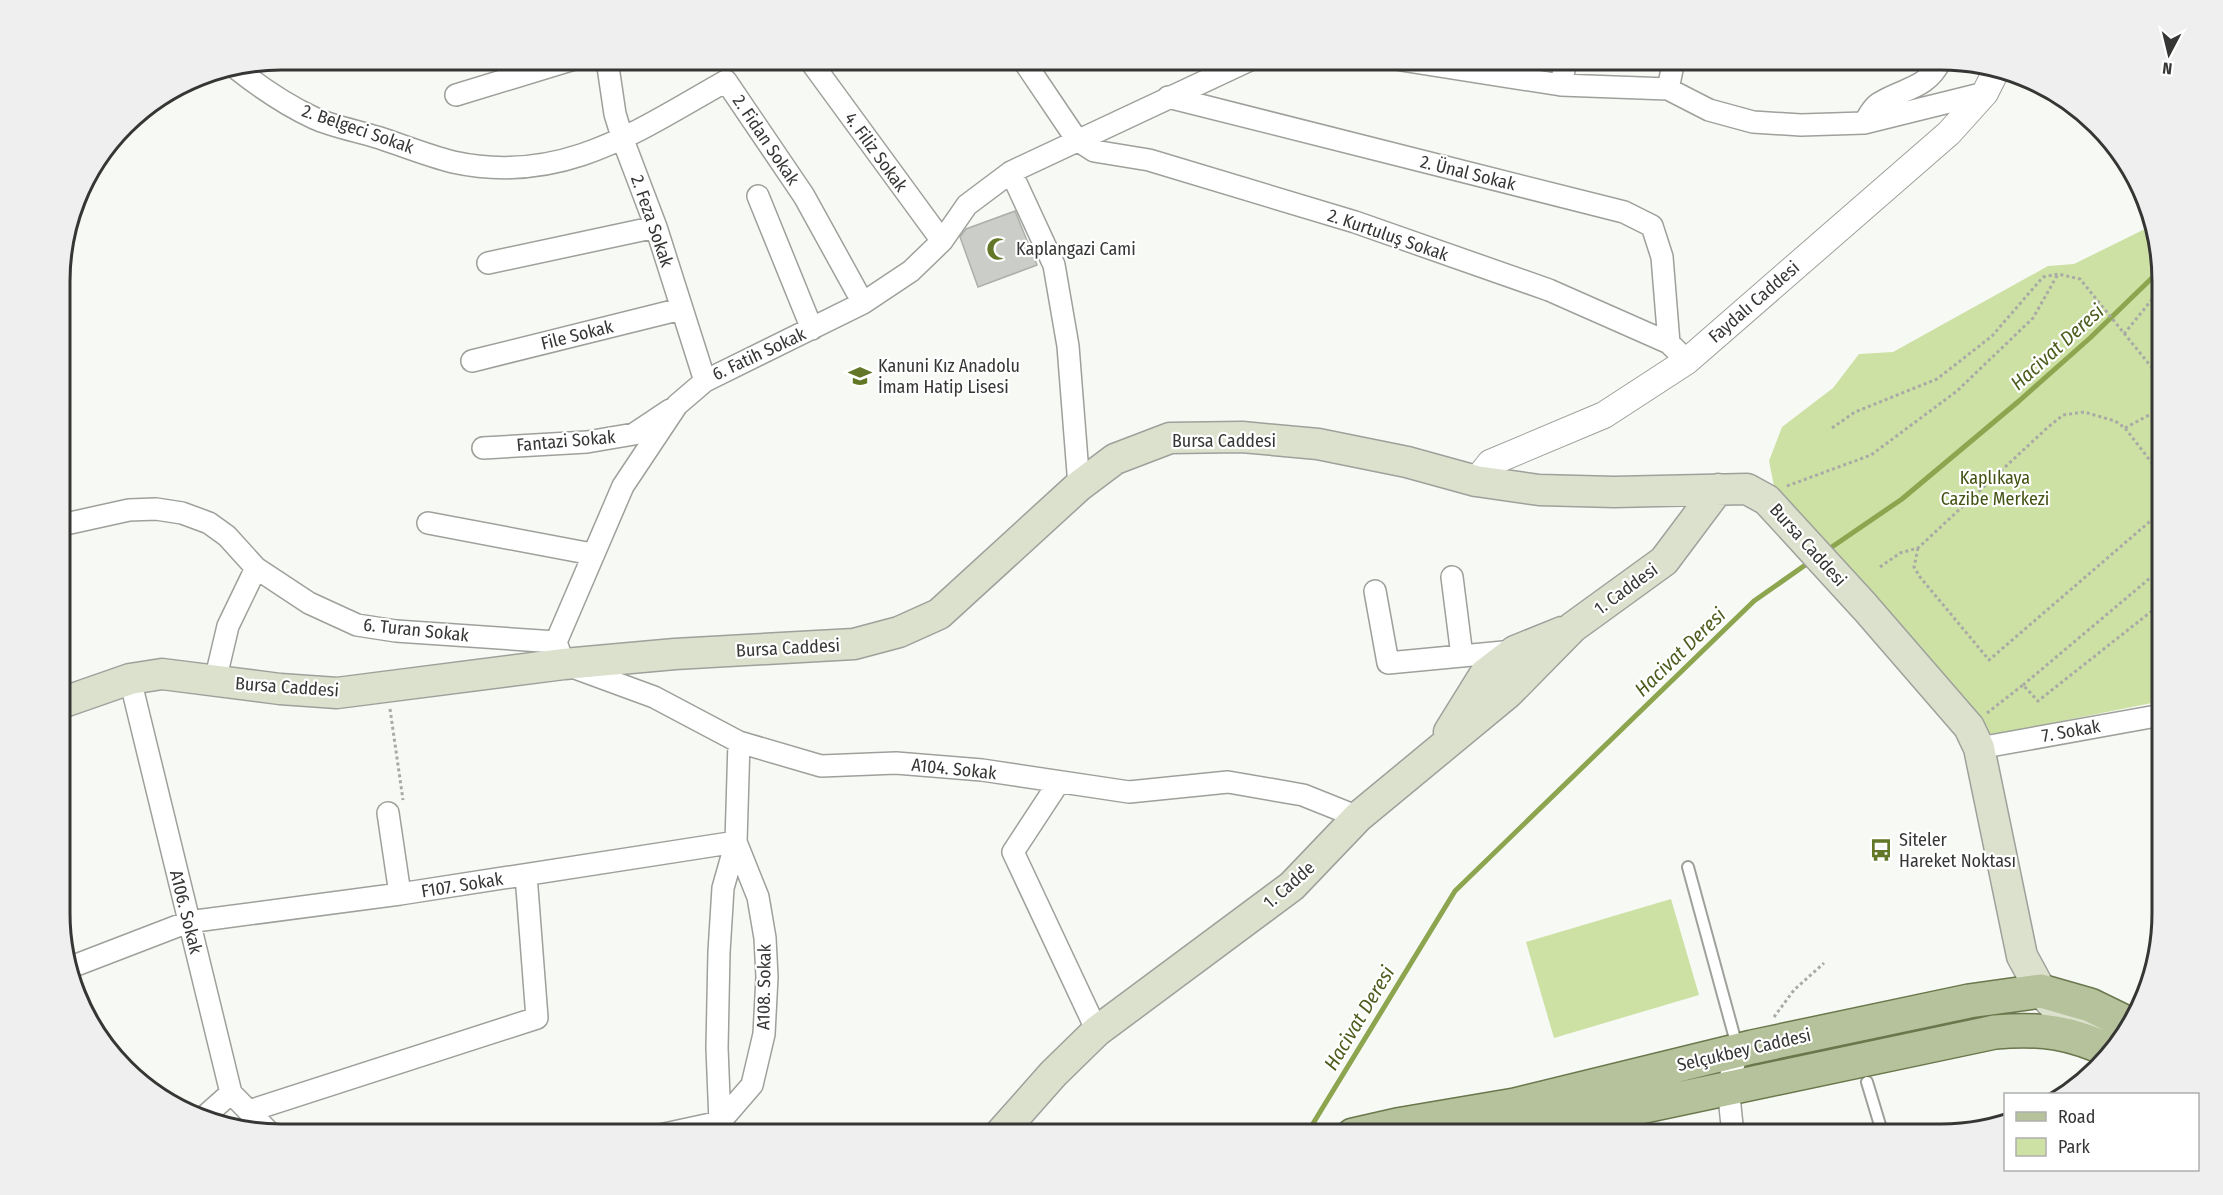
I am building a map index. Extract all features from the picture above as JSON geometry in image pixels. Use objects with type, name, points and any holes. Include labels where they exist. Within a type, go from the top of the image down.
[{"type":"main road","name":"Bursa Caddesi","points":[[70,700],[130,679],[162,674],[280,689],[337,693],[387,687],[560,653],[675,654],[854,644],[899,632],[939,614],[1079,486],[1115,459],[1170,438],[1242,437],[1318,444],[1407,462],[1476,481],[1539,490],[1614,492],[1747,489],[1777,493],[1865,607],[1974,738],[2022,956],[2041,991],[2060,1011],[2106,1045]]},
{"type":"main road","name":"1. Caddesi","points":[[1573,627],[1664,561],[1719,489]]},
{"type":"main road","points":[[1438,751],[1485,674],[1515,651],[1573,627]]},
{"type":"main road","name":"1. Cadde","points":[[1009,1124],[1053,1074],[1097,1031],[1292,886],[1358,817],[1508,693],[1573,627]]},
{"type":"main road","points":[[2025,1029],[2040,1010],[2041,991]]},
{"type":"main road","name":"Selçukbey Caddesi","points":[[1512,1124],[1745,1049],[1969,1001],[2041,991],[2090,1005],[2123,1021]]},
{"type":"main road","name":"Selçukbey Caddesi","points":[[1512,1124],[1729,1088],[1995,1032],[2025,1029],[2046,1030],[2086,1039],[2105,1047]]},
{"type":"street","name":"6. Fatih Sokak","points":[[560,653],[592,554],[623,486],[677,405],[705,381],[863,303],[911,271],[942,241],[967,206],[1011,172],[1227,70]]},
{"type":"street","points":[[1470,70],[1560,85],[1668,89],[1709,110],[1753,122],[1801,125],[1864,123],[1990,83]]},
{"type":"street","points":[[1560,85],[1564,70]]},
{"type":"street","points":[[1668,89],[1672,70]]},
{"type":"street","points":[[1864,123],[1877,104],[1920,85],[1936,70]]},
{"type":"street","points":[[456,95],[535,71]]},
{"type":"street","name":"2. Feza Sokak","points":[[609,71],[615,114],[622,140],[656,227],[705,381]]},
{"type":"street","name":"4. Filiz Sokak","points":[[817,71],[942,241]]},
{"type":"street","points":[[1030,71],[1077,140]]},
{"type":"street","name":"2. Belgeci Sokak","points":[[244,74],[272,95],[315,118],[453,162],[524,168],[589,154],[622,140]]},
{"type":"street","name":"2. Fidan Sokak","points":[[622,140],[726,81],[804,196],[863,303]]},
{"type":"street","name":"Faydalı Caddesi","points":[[1476,481],[1490,464],[1604,415],[1687,361],[1949,133],[1990,83]]},
{"type":"street","name":"2. Ünal Sokak","points":[[1168,97],[1624,212],[1652,226],[1662,257],[1669,343]]},
{"type":"street","name":"2. Kurtuluş Sokak","points":[[1077,140],[1094,151],[1149,160],[1355,222],[1549,290],[1669,343],[1687,361]]},
{"type":"street","points":[[1011,172],[1054,265],[1068,346],[1079,486]]},
{"type":"street","points":[[758,196],[812,329]]},
{"type":"street","points":[[488,263],[656,227]]},
{"type":"street","name":"File Sokak","points":[[472,361],[681,309]]},
{"type":"street","name":"Fantazi Sokak","points":[[483,448],[587,442],[634,434],[677,405]]},
{"type":"street","name":"6. Turan Sokak","points":[[71,523],[129,510],[156,509],[182,513],[209,523],[227,536],[256,568],[309,603],[357,625],[560,653]]},
{"type":"street","points":[[428,523],[592,554]]},
{"type":"street","points":[[215,681],[228,626],[256,568]]},
{"type":"street","points":[[1452,577],[1462,656]]},
{"type":"street","points":[[1375,591],[1388,663],[1515,651]]},
{"type":"street","name":"A104. Sokak","points":[[560,653],[654,697],[739,742],[821,766],[896,763],[982,770],[1128,792],[1228,782],[1303,795],[1358,817]]},
{"type":"street","name":"A106. Sokak","points":[[130,679],[231,1093]]},
{"type":"street","name":"7. Sokak","points":[[1974,738],[2152,716]]},
{"type":"street","name":"A108. Sokak","points":[[721,1124],[717,1048],[720,941],[723,888],[736,842],[739,742]]},
{"type":"street","points":[[1059,782],[1013,852],[1097,1031]]},
{"type":"street","points":[[396,807],[400,894]]},
{"type":"street","name":"A108. Sokak","points":[[725,1124],[752,1085],[764,1034],[767,977],[765,938],[758,897],[736,842]]},
{"type":"street","name":"F107. Sokak","points":[[77,965],[188,922],[400,894],[736,842]]},
{"type":"street","points":[[249,1111],[537,1018],[526,874]]},
{"type":"street","points":[[1732,1124],[1730,1070],[1745,1049]]},
{"type":"street","points":[[210,1112],[231,1093],[261,1123]]},
{"type":"lane","points":[[1688,867],[1745,1049]]},
{"type":"lane","points":[[1867,1082],[1880,1124]]},
{"type":"path","points":[[1777,493],[1871,455],[1957,391],[2033,318],[2058,274]]},
{"type":"path","points":[[1832,428],[1855,412],[1937,379],[1992,336],[2043,277],[2058,274],[2080,279],[2152,368]]},
{"type":"path","points":[[2124,334],[2152,299]]},
{"type":"path","points":[[1880,567],[1900,553],[1918,548],[2063,415],[2084,412],[2115,420],[2125,428],[2152,463]]},
{"type":"path","points":[[2125,428],[2152,413]]},
{"type":"path","points":[[1918,548],[1914,567],[1920,577],[1989,660],[2152,520]]},
{"type":"path","points":[[1974,738],[2023,685],[2152,576]]},
{"type":"path","points":[[2023,685],[2038,701],[2152,611]]},
{"type":"path","points":[[387,687],[396,807]]},
{"type":"path","points":[[1745,1049],[1794,990],[1824,963]]},
{"type":"green space","name":"Kaplıkaya Cazibe Merkezi","points":[[2145,229],[2152,268],[2152,703],[1987,736],[1775,491],[1769,461],[1782,427],[1833,388],[1859,354],[1893,352],[2048,266],[2074,264]]},
{"type":"green space","points":[[1671,899],[1699,995],[1554,1038],[1526,942]]},
{"type":"building","name":"Kaplangazi Cami","points":[[1015,211],[1037,265],[978,287],[960,237],[966,229]]},
{"type":"waterway","name":"Hacivat Deresi","points":[[1826,551],[1902,499],[2019,401],[2090,338],[2152,278]]},
{"type":"waterway","name":"Hacivat Deresi","points":[[1313,1124],[1455,891],[1754,601],[1811,561]]},
{"type":"place","name":"Kaplangazi Cami","points":[[998,249]]},
{"type":"place","name":"Kanuni Kız Anadolu İmam Hatip Lisesi","points":[[860,376]]},
{"type":"place","name":"Siteler Hareket Noktası","points":[[1881,850]]}]
